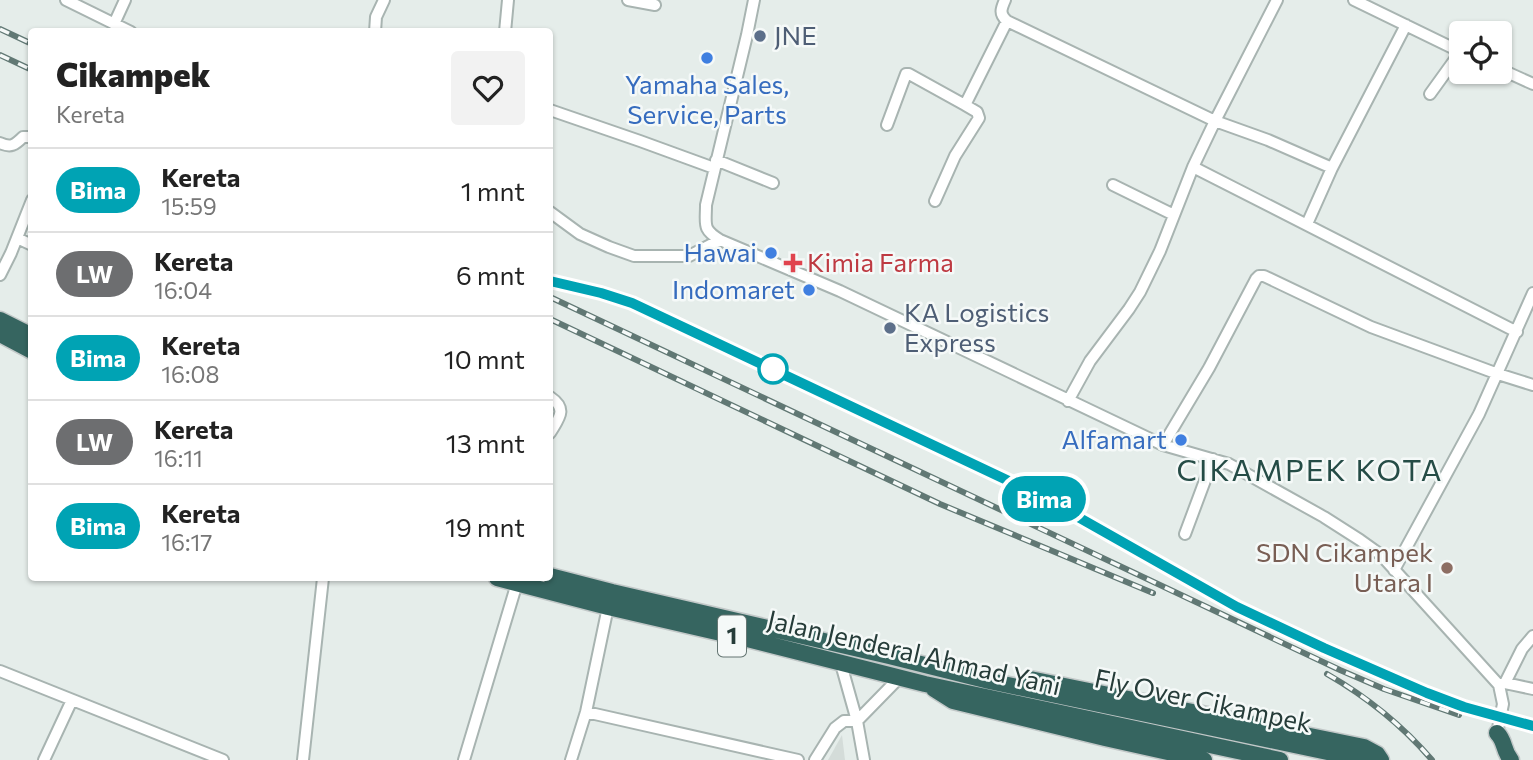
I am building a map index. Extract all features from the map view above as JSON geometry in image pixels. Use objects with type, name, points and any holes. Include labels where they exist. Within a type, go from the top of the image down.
[{"type":"highway","points":[[0,320],[28,334]]},
{"type":"highway","points":[[0,334],[28,349]]},
{"type":"highway","name":"Jalan Jenderal Ahmad Yani","points":[[553,577],[989,681]]},
{"type":"highway","name":"Jalan Jenderal Ahmad Yani","points":[[509,581],[925,684],[1280,760]]},
{"type":"highway","points":[[889,656],[953,663],[1364,747],[1377,754],[1381,760]]},
{"type":"highway","name":"Fly Over Cikampek","points":[[989,681],[1366,760]]},
{"type":"highway","points":[[925,684],[953,701],[1204,760]]},
{"type":"highway","points":[[1497,760],[1497,733],[1503,739],[1505,753],[1511,760]]},
{"type":"street","points":[[66,0],[123,28]]},
{"type":"street","points":[[114,23],[125,0]]},
{"type":"street","points":[[375,28],[376,17],[384,0]]},
{"type":"street","points":[[506,28],[509,0]]},
{"type":"street","points":[[628,0],[655,5]]},
{"type":"street","points":[[754,0],[706,205],[708,233],[840,292],[1163,445],[1213,459],[1241,471],[1324,517],[1381,555],[1502,684],[1533,689]]},
{"type":"street","points":[[1005,0],[1001,11],[1002,17],[1007,21],[1215,121],[1268,140],[1332,168]]},
{"type":"street","points":[[1068,401],[1090,362],[1140,292],[1215,121],[1277,0]]},
{"type":"street","points":[[1354,0],[1449,45]]},
{"type":"street","points":[[965,105],[1007,21]]},
{"type":"street","points":[[1307,224],[1332,168],[1406,25]]},
{"type":"street","points":[[1430,93],[1449,67]]},
{"type":"street","points":[[887,125],[906,74],[976,112],[979,118],[955,156],[935,201]]},
{"type":"street","points":[[1512,74],[1533,84]]},
{"type":"street","points":[[553,111],[773,183]]},
{"type":"street","points":[[0,143],[15,145],[23,137],[28,137]]},
{"type":"street","points":[[1194,167],[1517,332]]},
{"type":"street","points":[[1113,185],[1174,215]]},
{"type":"street","points":[[0,275],[28,210]]},
{"type":"street","points":[[553,214],[580,234],[634,256],[689,256],[720,240]]},
{"type":"street","points":[[17,238],[28,243]]},
{"type":"street","points":[[1163,445],[1259,276],[1371,327],[1533,385]]},
{"type":"street","points":[[1394,570],[1479,414],[1533,293]]},
{"type":"street","points":[[553,399],[561,407],[561,412],[553,427]]},
{"type":"street","points":[[1185,534],[1213,459]]},
{"type":"street","points":[[303,760],[323,581]]},
{"type":"street","points":[[464,760],[517,583]]},
{"type":"street","points":[[571,760],[586,712],[608,607]]},
{"type":"street","points":[[1497,733],[1503,704],[1502,684],[1522,649],[1533,636]]},
{"type":"street","points":[[841,664],[858,722],[864,760]]},
{"type":"street","points":[[0,671],[223,760]]},
{"type":"street","points":[[858,722],[900,677]]},
{"type":"street","points":[[44,760],[72,700]]},
{"type":"street","points":[[586,712],[798,760]]},
{"type":"street","points":[[815,760],[835,728],[844,721],[858,722]]},
{"type":"shaded area","points":[[842,735],[845,760],[828,760]]},
{"type":"railway","points":[[0,29],[28,42]]},
{"type":"railway","points":[[0,55],[28,68]]},
{"type":"railway","points":[[553,282],[632,303],[1011,482],[1237,607],[1324,648],[1464,707],[1533,726]]},
{"type":"railway","points":[[553,298],[1340,670],[1384,689],[1459,715]]},
{"type":"railway","points":[[553,320],[940,504],[1153,593]]},
{"type":"railway","points":[[1327,674],[1383,712],[1432,760]]},
{"type":"train","name":"Bima","points":[[553,282],[632,303],[946,450],[1062,508],[1237,607],[1324,648],[1464,707],[1533,726]]},
{"type":"place","name":"JNE","points":[[760,36]]},
{"type":"place","name":"Yamaha Sales, Service, Parts","points":[[707,58]]},
{"type":"place","name":"Hawai","points":[[771,253]]},
{"type":"place","name":"Kimia Farma","points":[[793,263]]},
{"type":"place","name":"Indomaret","points":[[809,290]]},
{"type":"place","name":"KA Logistics Express","points":[[890,328]]},
{"type":"place","name":"Alfamart","points":[[1181,440]]},
{"type":"place","name":"SDN Cikampek Utara I","points":[[1447,568]]},
{"type":"district","name":"CIKAMPEK KOTA","points":[[1310,471]]}]
